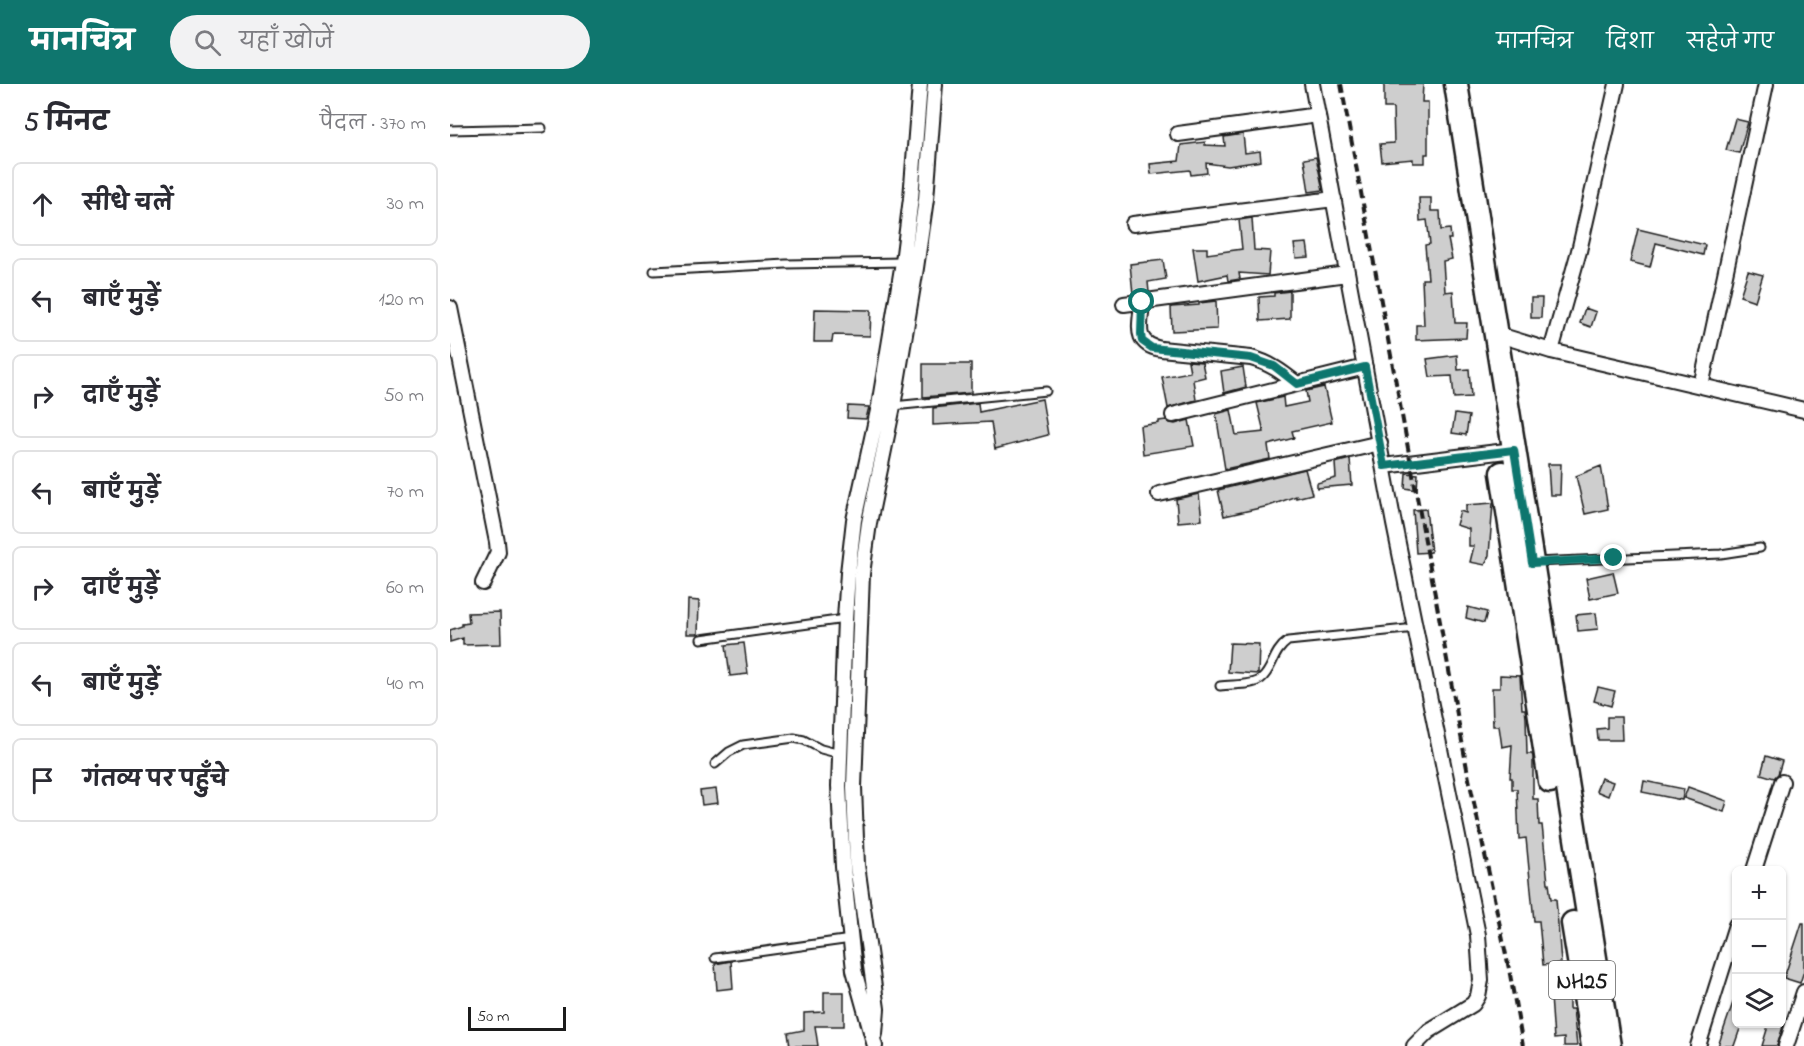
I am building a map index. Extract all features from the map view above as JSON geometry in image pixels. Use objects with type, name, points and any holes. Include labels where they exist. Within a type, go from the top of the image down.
[{"type":"main road","name":"NH25","points":[[1441,84],[1506,451],[1593,1046]]},
{"type":"main road","name":"NH25","points":[[1456,84],[1496,334],[1506,451],[1532,563],[1609,1046]]},
{"type":"street","points":[[875,1044],[854,970],[843,867],[839,786],[845,619],[854,520],[879,406],[903,262],[911,198],[920,84]]},
{"type":"street","points":[[875,1044],[877,1009],[857,865],[854,775],[862,574],[869,523],[893,406],[926,199],[935,84]]},
{"type":"street","points":[[1312,84],[1384,466],[1478,934],[1481,980],[1478,996],[1473,1004],[1429,1031],[1414,1046]]},
{"type":"street","points":[[1551,351],[1579,251],[1617,84]]},
{"type":"street","points":[[1701,386],[1766,84]]},
{"type":"street","points":[[1178,134],[1318,115]]},
{"type":"street","points":[[1133,224],[1334,199]]},
{"type":"street","points":[[1124,304],[1347,274]]},
{"type":"street","points":[[1142,302],[1141,334],[1142,341],[1146,345],[1161,349],[1264,361],[1297,384]]},
{"type":"street","points":[[450,308],[498,552],[483,583]]},
{"type":"street","points":[[1496,334],[1551,351],[1804,410]]},
{"type":"street","points":[[1173,415],[1365,367]]},
{"type":"street","points":[[1159,494],[1380,443]]},
{"type":"street","points":[[1384,466],[1506,451]]},
{"type":"street","points":[[1755,866],[1782,782]]},
{"type":"street","points":[[1698,1046],[1732,941]]},
{"type":"street","points":[[1786,1046],[1804,992]]},
{"type":"lane","points":[[450,130],[542,128]]},
{"type":"lane","points":[[654,272],[786,264],[903,262]]},
{"type":"lane","points":[[893,406],[1046,391]]},
{"type":"lane","points":[[1532,563],[1721,554],[1760,548]]},
{"type":"lane","points":[[701,639],[845,619]]},
{"type":"lane","points":[[1220,686],[1261,679],[1266,674],[1276,651],[1288,641],[1416,628]]},
{"type":"lane","points":[[715,764],[729,752],[743,745],[794,738],[840,754]]},
{"type":"lane","points":[[715,958],[851,939]]},
{"type":"building","points":[[1384,84],[1423,84],[1422,102],[1428,102],[1428,154],[1425,154],[1425,163],[1413,163],[1413,159],[1382,162],[1380,144],[1394,143],[1393,108],[1384,108]]},
{"type":"building","points":[[1735,119],[1748,122],[1739,153],[1726,150]]},
{"type":"building","points":[[1243,134],[1245,153],[1260,151],[1261,161],[1228,166],[1206,163],[1207,173],[1191,175],[1190,170],[1151,174],[1150,164],[1179,161],[1181,145],[1205,142],[1205,145],[1225,146],[1224,137]]},
{"type":"building","points":[[1316,157],[1323,190],[1309,192],[1304,159]]},
{"type":"building","points":[[1419,198],[1431,198],[1431,211],[1440,211],[1441,230],[1450,229],[1451,239],[1448,239],[1452,259],[1443,261],[1445,292],[1453,291],[1455,323],[1467,323],[1466,338],[1416,340],[1416,325],[1424,325],[1422,279],[1428,279],[1425,245],[1430,244],[1427,220],[1420,221]]},
{"type":"building","points":[[1252,218],[1254,250],[1270,251],[1268,275],[1239,273],[1240,279],[1228,281],[1227,275],[1198,281],[1193,248],[1207,248],[1207,254],[1242,249],[1239,220]]},
{"type":"building","points":[[1638,229],[1705,245],[1703,255],[1656,243],[1650,267],[1630,262]]},
{"type":"building","points":[[1307,243],[1309,257],[1296,258],[1294,244]]},
{"type":"building","points":[[1163,260],[1166,279],[1148,282],[1149,292],[1133,294],[1130,264]]},
{"type":"building","points":[[1748,271],[1763,275],[1755,301],[1740,296]]},
{"type":"building","points":[[1290,291],[1290,319],[1260,321],[1259,297],[1274,296],[1274,293]]},
{"type":"building","points":[[1531,298],[1542,298],[1541,318],[1531,318]]},
{"type":"building","points":[[1216,301],[1217,329],[1172,331],[1171,307]]},
{"type":"building","points":[[1585,308],[1596,312],[1591,327],[1580,323]]},
{"type":"building","points":[[815,309],[871,310],[870,336],[833,335],[832,342],[814,342]]},
{"type":"building","points":[[1457,355],[1458,370],[1469,369],[1471,397],[1454,398],[1452,376],[1430,377],[1427,359]]},
{"type":"building","points":[[1188,361],[1202,362],[1205,377],[1193,380],[1196,400],[1168,408],[1162,377],[1190,372]]},
{"type":"building","points":[[923,364],[971,364],[971,393],[923,397]]},
{"type":"building","points":[[1243,367],[1246,387],[1224,393],[1221,371]]},
{"type":"building","points":[[1324,387],[1332,422],[1292,431],[1294,438],[1268,445],[1270,459],[1225,469],[1216,414],[1231,410],[1236,435],[1264,432],[1257,403],[1283,397],[1284,407],[1308,402],[1306,391]]},
{"type":"building","points":[[1042,399],[1048,435],[995,449],[991,422],[933,425],[933,408],[978,403],[979,412]]},
{"type":"building","points":[[848,406],[869,407],[866,419],[847,418]]},
{"type":"building","points":[[1455,414],[1469,416],[1466,435],[1452,433]]},
{"type":"building","points":[[1166,420],[1175,424],[1189,420],[1194,446],[1143,454],[1140,426]]},
{"type":"building","points":[[1350,459],[1352,485],[1317,488],[1317,483],[1336,478],[1335,463]]},
{"type":"building","points":[[1548,464],[1561,464],[1560,495],[1550,495]]},
{"type":"building","points":[[1601,466],[1608,509],[1585,514],[1576,476]]},
{"type":"building","points":[[1305,469],[1312,494],[1296,498],[1296,496],[1269,506],[1224,516],[1218,490]]},
{"type":"building","points":[[1406,473],[1418,474],[1417,490],[1405,488]]},
{"type":"building","points":[[1199,494],[1202,520],[1178,522],[1176,499]]},
{"type":"building","points":[[1493,503],[1489,555],[1485,565],[1470,562],[1474,546],[1469,546],[1469,529],[1456,525],[1460,511],[1466,513],[1466,505]]},
{"type":"building","points":[[1426,509],[1431,552],[1416,553],[1413,510]]},
{"type":"building","points":[[1613,572],[1618,593],[1590,599],[1586,578]]},
{"type":"building","points":[[688,600],[699,601],[698,634],[687,634]]},
{"type":"building","points":[[1468,607],[1487,612],[1484,623],[1466,618]]},
{"type":"building","points":[[500,612],[501,644],[463,645],[463,638],[450,642],[450,630],[469,623],[468,613]]},
{"type":"building","points":[[1596,613],[1598,629],[1578,631],[1576,615]]},
{"type":"building","points":[[744,643],[748,674],[730,676],[726,645]]},
{"type":"building","points":[[1230,643],[1259,644],[1258,674],[1228,672]]},
{"type":"building","points":[[1500,675],[1520,676],[1522,709],[1525,709],[1526,718],[1527,754],[1532,754],[1533,757],[1533,799],[1538,799],[1539,825],[1542,825],[1551,899],[1556,899],[1561,963],[1543,965],[1539,921],[1534,921],[1526,838],[1519,839],[1517,789],[1512,789],[1512,778],[1510,778],[1512,745],[1502,747],[1499,726],[1493,726],[1492,688],[1500,688]]},
{"type":"building","points":[[1598,687],[1615,691],[1611,706],[1594,701]]},
{"type":"building","points":[[1607,717],[1621,717],[1622,740],[1598,740],[1597,729],[1607,728]]},
{"type":"building","points":[[1766,756],[1782,761],[1778,774],[1774,778],[1761,774]]},
{"type":"building","points":[[1601,778],[1613,782],[1608,796],[1596,791]]},
{"type":"building","points":[[1644,781],[1684,789],[1682,800],[1642,792]]},
{"type":"building","points":[[1688,787],[1727,801],[1724,812],[1684,798]]},
{"type":"building","points":[[716,789],[718,803],[702,805],[700,791]]},
{"type":"building","points":[[1802,923],[1804,923],[1804,971],[1800,983],[1786,979],[1786,972]]},
{"type":"building","points":[[731,961],[733,988],[717,990],[715,964]]},
{"type":"building","points":[[1550,982],[1569,983],[1569,1009],[1573,1009],[1577,1046],[1564,1046],[1564,1038],[1554,1039]]},
{"type":"building","points":[[824,992],[844,992],[844,1026],[815,1026],[818,1046],[790,1046],[788,1033],[804,1030],[804,1013],[824,1012]]},
{"type":"building","points":[[1732,1006],[1732,1028],[1740,1028],[1734,1046],[1718,1046]]},
{"type":"building","points":[[1767,1028],[1782,1028],[1777,1046],[1762,1046]]},
{"type":"railway","points":[[1341,84],[1468,774],[1523,1046]]},
{"type":"route","points":[[1142,302],[1142,341],[1152,348],[1264,361],[1297,384],[1365,367],[1384,466],[1514,450],[1532,563],[1614,558]]}]
